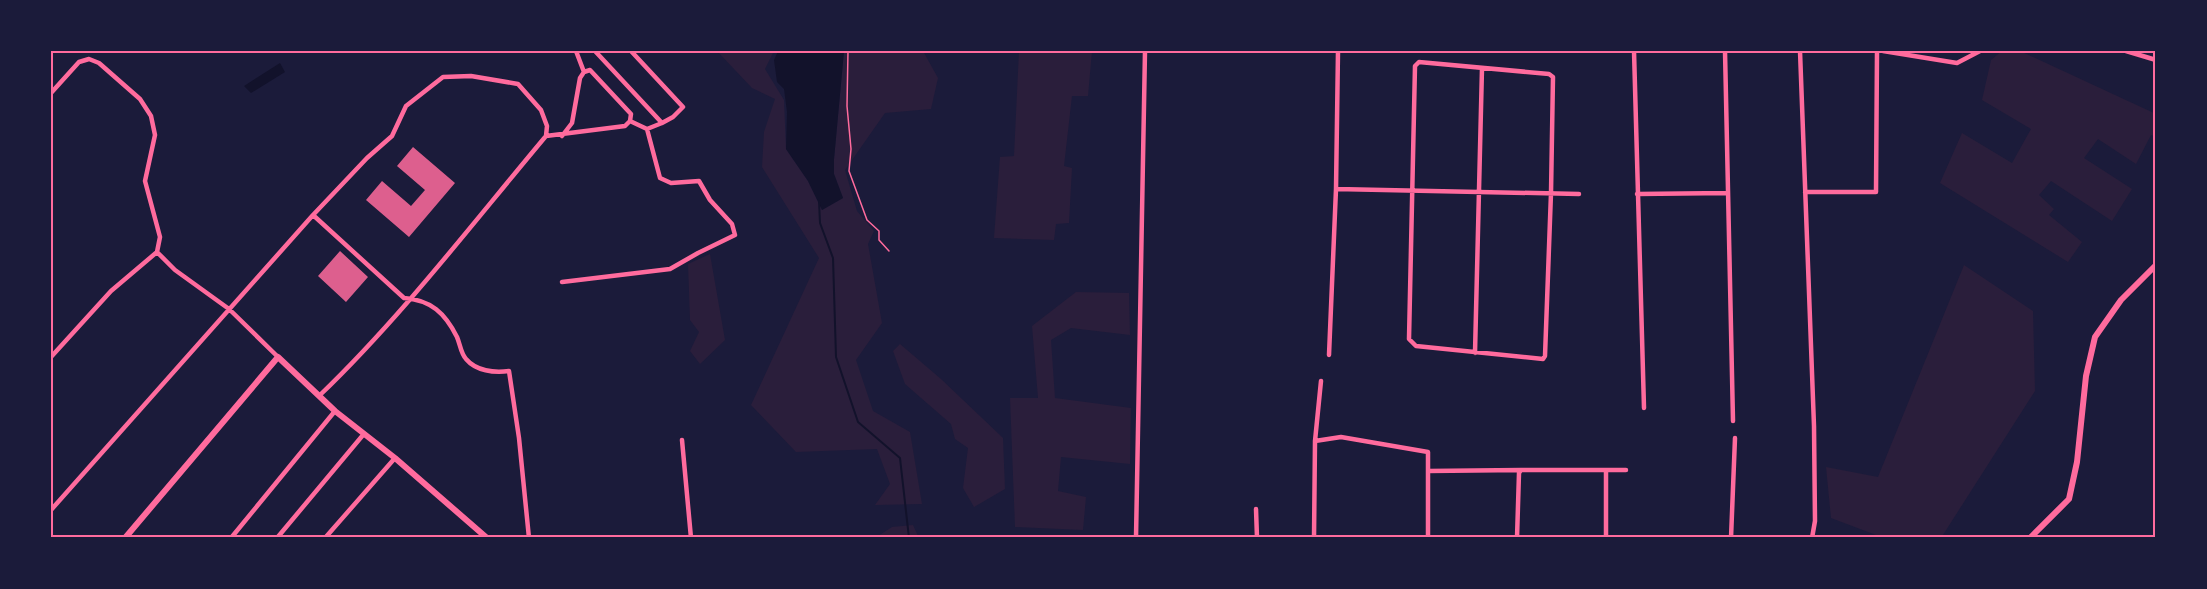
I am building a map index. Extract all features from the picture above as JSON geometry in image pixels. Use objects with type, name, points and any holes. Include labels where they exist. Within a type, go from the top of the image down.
[{"type":"street","points":[[576,51],[584,72]]},
{"type":"street","points":[[595,51],[662,123]]},
{"type":"street","points":[[630,121],[647,129],[673,117],[683,108],[632,51]]},
{"type":"street","points":[[1136,538],[1146,51]]},
{"type":"street","points":[[1329,355],[1336,189],[1338,51]]},
{"type":"street","points":[[1634,51],[1644,408]]},
{"type":"street","points":[[1725,51],[1733,421]]},
{"type":"street","points":[[1800,51],[1814,426],[1815,521],[1812,538]]},
{"type":"street","points":[[1805,192],[1876,192],[1877,51]]},
{"type":"street","points":[[1883,51],[1957,63],[1978,53]]},
{"type":"street","points":[[2129,51],[2156,60]]},
{"type":"street","points":[[51,93],[79,62],[88,59],[99,63],[140,99],[151,116],[155,135],[145,181],[160,237],[157,252],[111,291],[51,357]]},
{"type":"street","points":[[1430,62],[1482,68],[1549,74],[1553,77],[1545,356],[1540,360],[1416,346],[1409,339],[1415,66],[1419,63],[1430,62]]},
{"type":"street","points":[[1475,353],[1482,68]]},
{"type":"street","points":[[546,136],[562,136],[625,126],[632,114],[590,70],[584,72],[580,78],[572,123],[562,136]]},
{"type":"street","points":[[51,510],[314,215],[367,158],[392,136],[406,106],[443,77],[471,76],[518,84],[541,110],[547,126],[546,136],[410,298],[350,366],[320,395]]},
{"type":"street","points":[[562,282],[669,270],[735,235],[732,224],[710,200],[699,181],[670,183],[660,178],[647,129]]},
{"type":"street","points":[[1336,189],[1579,194]]},
{"type":"street","points":[[1637,194],[1728,193]]},
{"type":"street","points":[[314,215],[404,298],[421,299],[443,314],[466,359],[485,370],[495,373],[509,372],[519,438],[529,538]]},
{"type":"street","points":[[157,252],[175,270],[229,309],[335,411],[411,471],[487,538]]},
{"type":"street","points":[[2030,538],[2069,499],[2077,462],[2086,376],[2095,337],[2121,300],[2156,265]]},
{"type":"street","points":[[125,538],[278,357]]},
{"type":"street","points":[[1314,538],[1315,441],[1321,381]]},
{"type":"street","points":[[231,538],[335,411]]},
{"type":"street","points":[[276,538],[363,435]]},
{"type":"street","points":[[1315,441],[1341,437],[1428,452],[1428,538]]},
{"type":"street","points":[[1731,538],[1735,438]]},
{"type":"street","points":[[681,440],[691,538]]},
{"type":"street","points":[[326,538],[395,458]]},
{"type":"street","points":[[1517,538],[1518,473],[1521,470]]},
{"type":"street","points":[[1606,470],[1606,538]]},
{"type":"street","points":[[1428,471],[1626,470]]},
{"type":"street","points":[[1256,509],[1257,538]]},
{"type":"path","points":[[848,51],[847,106],[851,149],[849,171],[867,220],[879,231],[879,240],[889,251]]},
{"type":"shaded area","points":[[717,51],[774,51],[765,69],[784,100],[786,149],[808,181],[822,210],[843,198],[834,174],[834,159],[844,51],[923,51],[938,78],[931,109],[885,113],[845,170],[857,211],[874,231],[868,244],[882,323],[856,360],[873,411],[910,432],[922,504],[875,505],[890,484],[877,449],[796,452],[751,405],[819,258],[762,167],[764,132],[775,99],[752,88]]},
{"type":"shaded area","points":[[778,51],[844,51],[834,159],[834,174],[843,198],[822,210],[808,181],[786,149],[787,112],[784,89],[777,82],[774,60]]},
{"type":"shaded area","points":[[1019,51],[1092,51],[1088,96],[1072,96],[1064,166],[1072,168],[1069,223],[1056,224],[1054,240],[994,238],[1000,157],[1014,156]]},
{"type":"shaded area","points":[[2002,51],[2020,51],[2156,114],[2156,137],[2151,135],[2136,164],[2098,139],[2084,158],[2132,189],[2112,221],[2051,181],[2039,195],[2054,209],[2049,215],[2082,242],[2068,262],[1940,183],[1962,133],[2012,163],[2031,129],[1982,100],[1991,60]]},
{"type":"shaded area","points":[[280,63],[285,72],[251,93],[244,86]]},
{"type":"shaded area","points":[[710,254],[725,340],[700,364],[690,351],[699,332],[690,320],[688,264]]},
{"type":"shaded area","points":[[1964,265],[2033,311],[2035,391],[1941,538],[1875,538],[1876,535],[1831,518],[1826,467],[1878,477]]},
{"type":"shaded area","points":[[1076,292],[1129,293],[1130,335],[1071,328],[1051,340],[1055,398],[1131,408],[1130,464],[1061,457],[1058,491],[1086,497],[1083,530],[1015,527],[1010,398],[1038,398],[1032,326]]},
{"type":"shaded area","points":[[900,344],[1003,438],[1005,489],[974,507],[963,488],[968,448],[955,439],[951,424],[905,384],[893,351]]},
{"type":"shaded area","points":[[913,525],[919,538],[875,538],[892,527]]},
{"type":"building","points":[[413,147],[455,183],[409,237],[366,200],[382,181],[411,206],[425,190],[397,166]]},
{"type":"building","points":[[340,251],[368,277],[346,302],[318,276]]},
{"type":"waterway","points":[[819,201],[820,223],[833,258],[836,357],[858,422],[900,458],[909,538]]}]
